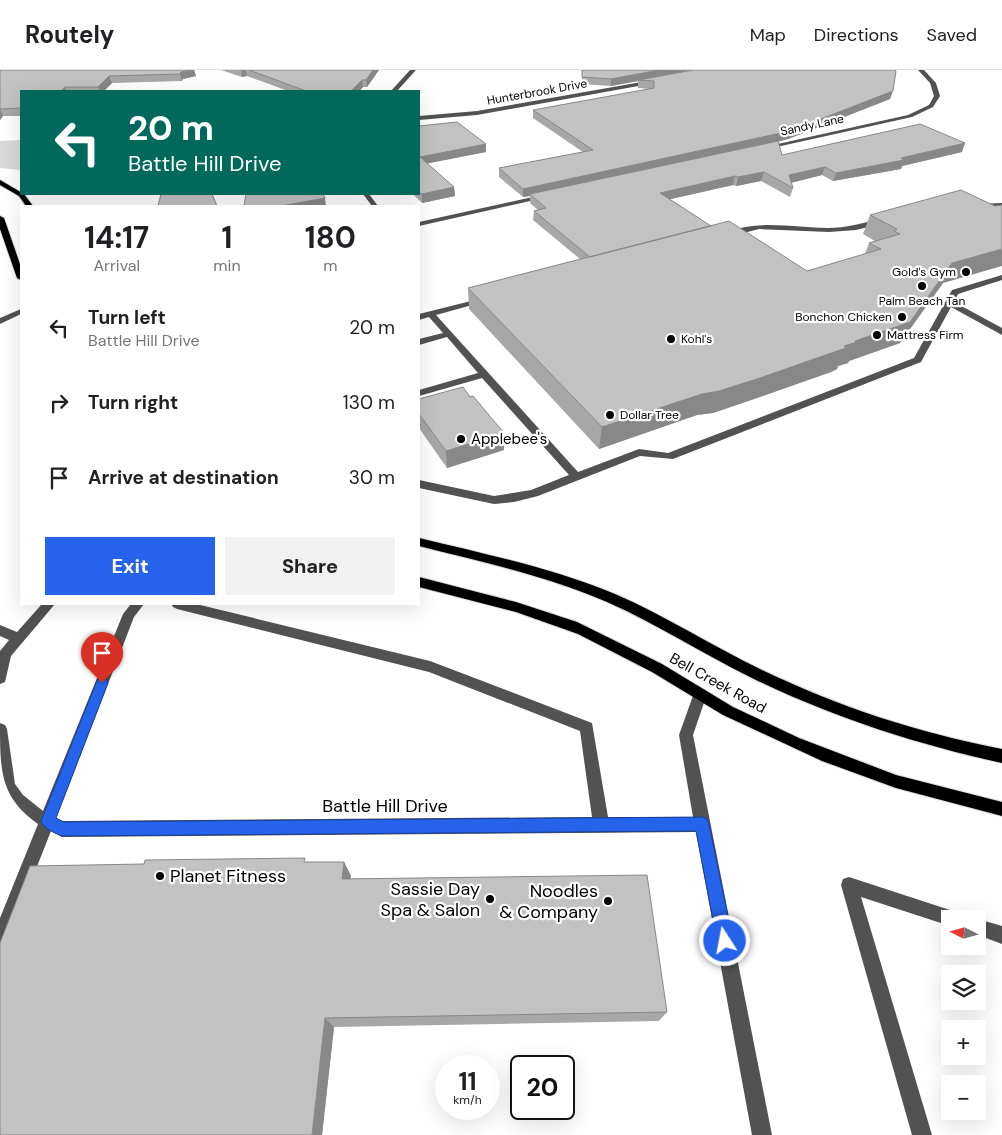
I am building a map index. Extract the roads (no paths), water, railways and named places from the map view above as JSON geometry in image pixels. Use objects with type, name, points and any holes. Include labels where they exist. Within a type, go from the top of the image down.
[{"type":"main road","points":[[0,182],[20,194]]},
{"type":"main road","points":[[21,195],[29,205]]},
{"type":"main road","points":[[0,218],[20,275]]},
{"type":"main road","name":"Bell Creek Road","points":[[420,542],[511,564],[567,581],[612,598],[668,625],[754,672],[812,699],[874,724],[943,744],[1002,756]]},
{"type":"main road","name":"Bell Creek Road","points":[[420,582],[508,604],[572,626],[615,646],[727,710],[797,744],[872,775],[953,799],[1002,809]]},
{"type":"street","points":[[395,90],[413,70]]},
{"type":"street","name":"Sandy Lane","points":[[760,149],[896,120],[923,111],[931,106],[937,96],[937,90],[921,70]]},
{"type":"street","name":"Hunterbrook Drive","points":[[420,118],[477,113],[658,81]]},
{"type":"street","points":[[420,224],[556,194]]},
{"type":"street","points":[[367,195],[375,205]]},
{"type":"street","points":[[965,206],[1002,205]]},
{"type":"street","points":[[720,237],[759,227],[829,230],[856,228],[893,218]]},
{"type":"street","points":[[420,484],[494,500],[514,498],[534,494],[639,452],[669,457],[918,360],[955,292],[1002,276]]},
{"type":"street","points":[[420,317],[489,298]]},
{"type":"street","points":[[949,303],[1002,332]]},
{"type":"street","points":[[0,320],[20,311]]},
{"type":"street","points":[[431,314],[576,477]]},
{"type":"street","points":[[420,342],[449,334]]},
{"type":"street","points":[[420,393],[485,374]]},
{"type":"street","points":[[0,678],[5,654],[48,605]]},
{"type":"street","points":[[0,939],[129,614],[137,605]]},
{"type":"street","points":[[181,605],[430,667],[587,727],[601,824]]},
{"type":"street","points":[[0,630],[18,638]]},
{"type":"street","points":[[700,694],[686,735],[762,1135]]},
{"type":"street","name":"Battle Hill Drive","points":[[0,730],[8,786],[11,792],[29,810],[62,829],[702,824]]},
{"type":"street","points":[[922,1135],[849,885],[941,915]]},
{"type":"street","points":[[986,930],[1002,935]]},
{"type":"place","name":"Gold's Gym","points":[[966,272]]},
{"type":"place","name":"Palm Beach Tan","points":[[922,286]]},
{"type":"place","name":"Bonchon Chicken","points":[[902,317]]},
{"type":"place","name":"Mattress Firm","points":[[877,335]]},
{"type":"place","name":"Kohl's","points":[[671,339]]},
{"type":"place","name":"Dollar Tree","points":[[610,415]]},
{"type":"place","name":"Applebee's","points":[[461,439]]},
{"type":"place","name":"Planet Fitness","points":[[160,876]]},
{"type":"place","name":"Sassie Day Spa & Salon","points":[[490,899]]},
{"type":"place","name":"Noodles & Company","points":[[608,901]]}]
